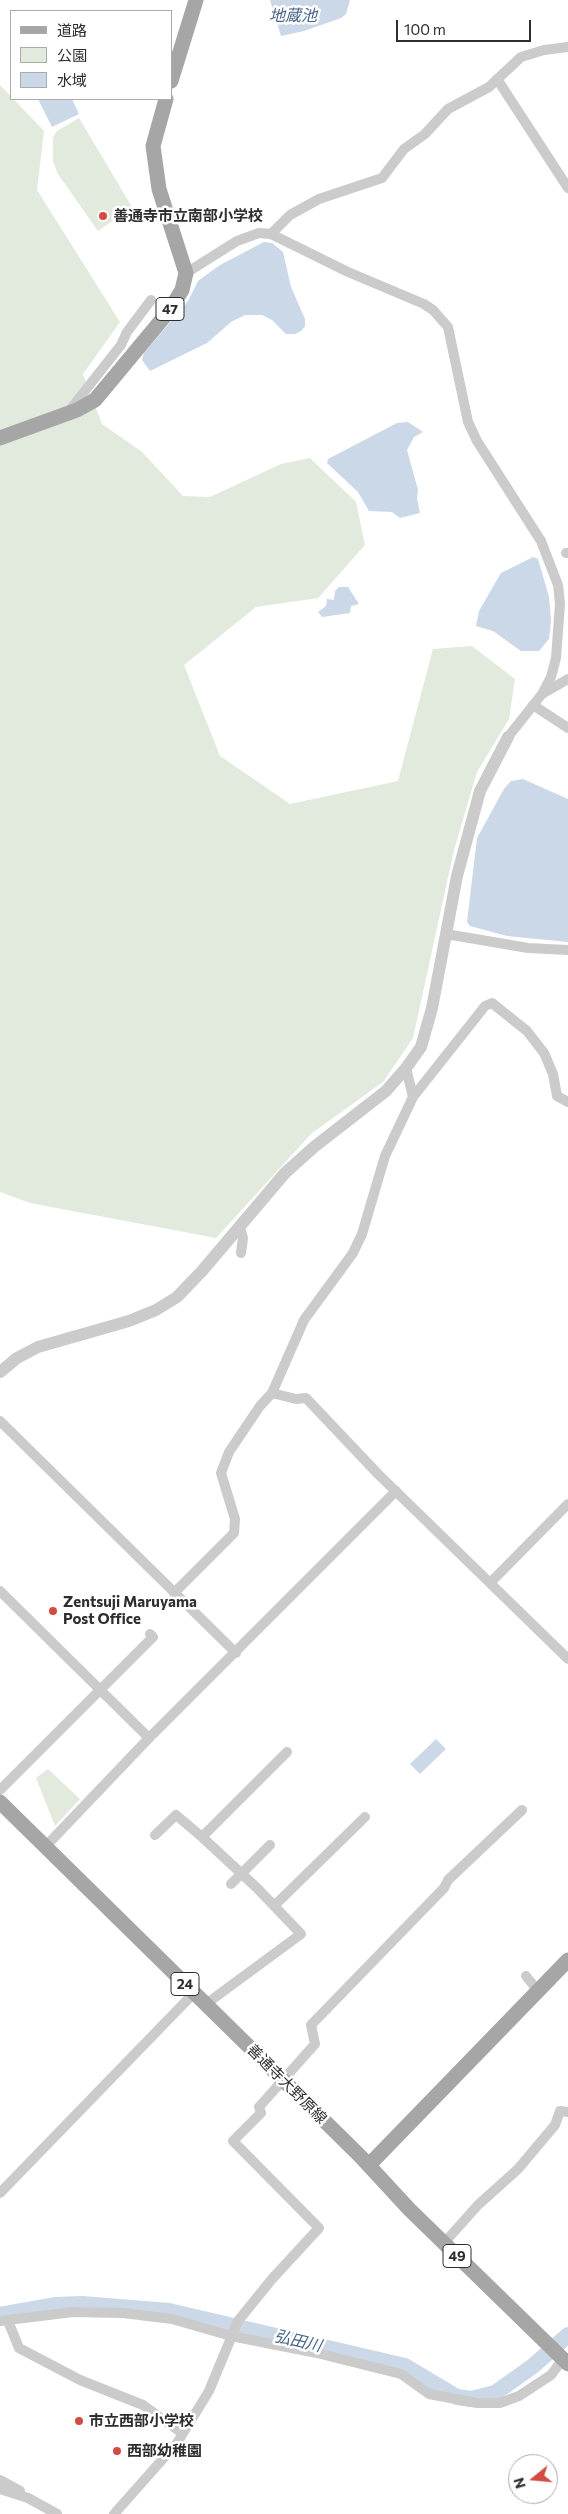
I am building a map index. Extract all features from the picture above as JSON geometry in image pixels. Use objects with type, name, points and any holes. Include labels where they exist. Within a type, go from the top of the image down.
[{"type":"main road","points":[[172,78],[196,0]]},
{"type":"main road","points":[[166,100],[153,146],[159,189],[186,273]]},
{"type":"main road","name":"47","points":[[0,438],[67,414],[95,400],[108,387],[169,310],[182,290],[186,273]]},
{"type":"main road","name":"善通寺大野原線","points":[[0,1802],[369,2165]]},
{"type":"main road","points":[[369,2165],[568,1960]]},
{"type":"main road","name":"49","points":[[369,2165],[381,2180],[559,2355]]},
{"type":"street","points":[[271,234],[290,215],[319,199],[382,178],[404,149],[425,134],[448,109],[489,87],[521,57],[544,50],[568,47]]},
{"type":"street","points":[[497,79],[568,188]]},
{"type":"street","points":[[0,1372],[17,1358],[38,1347],[129,1321],[156,1310],[177,1297],[240,1228],[285,1173],[314,1147],[360,1114],[386,1091],[406,1068],[421,1047],[432,1008],[458,876],[480,791],[508,737],[542,694],[551,677],[556,658],[560,604],[558,585],[541,541],[477,440],[468,422],[448,327],[433,310],[424,304],[348,272],[271,234],[259,233],[237,241],[186,273]]},
{"type":"street","points":[[67,414],[121,345],[126,332],[151,300]]},
{"type":"street","points":[[542,694],[568,679]]},
{"type":"street","points":[[533,705],[568,728]]},
{"type":"street","points":[[446,934],[528,948],[568,950]]},
{"type":"street","points":[[174,1593],[234,1533],[236,1519],[221,1473],[229,1452],[260,1406],[272,1393],[304,1320],[353,1253],[362,1234],[385,1156],[413,1097],[485,1006],[492,1003],[527,1031],[544,1053],[553,1074],[557,1096],[568,1102]]},
{"type":"street","points":[[406,1068],[413,1097]]},
{"type":"street","points":[[240,1228],[244,1238],[240,1253]]},
{"type":"street","points":[[272,1393],[296,1399],[306,1398],[396,1491],[568,1659]]},
{"type":"street","points":[[0,1421],[236,1653]]},
{"type":"street","points":[[46,1846],[149,1738],[396,1491]]},
{"type":"street","points":[[491,1582],[568,1504]]},
{"type":"street","points":[[0,1592],[149,1738]]},
{"type":"street","points":[[0,1790],[153,1637],[150,1634]]},
{"type":"street","points":[[202,1837],[287,1752]]},
{"type":"street","points":[[114,2514],[177,2443],[209,2391],[220,2369],[234,2329],[272,2279],[319,2228],[233,2141],[261,2113],[259,2108],[315,2044],[311,2025],[444,1888],[448,1880],[522,1810]]},
{"type":"street","points":[[155,1835],[176,1815],[241,1874],[301,1934],[206,2004]]},
{"type":"street","points":[[274,1906],[365,1817]]},
{"type":"street","points":[[231,1884],[270,1845]]},
{"type":"street","points":[[526,1976],[538,1991]]},
{"type":"street","points":[[0,2193],[194,1993]]},
{"type":"street","points":[[444,2243],[478,2204],[518,2169],[555,2125],[560,2111],[568,2112]]},
{"type":"street","points":[[182,2433],[143,2405],[80,2380],[19,2348],[4,2321],[73,2312],[123,2313],[234,2329],[317,2353],[401,2374],[429,2394],[477,2403],[500,2403],[518,2396],[551,2374],[559,2355]]},
{"type":"street","points":[[0,2480],[57,2514]]},
{"type":"street","points":[[0,2489],[28,2498]]},
{"type":"green space","points":[[0,85],[10,95],[10,100],[14,100],[44,131],[37,190],[120,322],[83,374],[102,424],[142,452],[183,496],[210,497],[281,464],[310,458],[356,502],[365,545],[318,598],[256,607],[184,665],[220,756],[290,804],[398,781],[433,649],[472,646],[515,679],[509,719],[477,772],[454,850],[413,1038],[383,1082],[312,1133],[216,1238],[30,1203],[0,1192]]},
{"type":"green space","points":[[79,118],[132,207],[98,231],[58,174],[53,161],[53,138],[57,131]]},
{"type":"green space","points":[[48,1769],[80,1799],[55,1826],[36,1778]]},
{"type":"water","name":"地蔵池","points":[[270,0],[350,0],[346,14],[341,18],[304,31],[281,36]]},
{"type":"water","points":[[38,100],[72,100],[79,114],[52,127]]},
{"type":"water","points":[[264,242],[272,243],[283,252],[291,287],[305,319],[305,326],[301,331],[295,334],[286,334],[272,320],[262,315],[245,315],[231,322],[207,343],[150,371],[142,360],[144,353],[188,301],[198,281],[220,265]]},
{"type":"water","points":[[408,422],[423,432],[414,437],[407,450],[418,490],[417,498],[420,513],[400,518],[392,512],[369,511],[358,492],[327,463],[328,459],[397,423]]},
{"type":"water","points":[[533,557],[538,559],[549,597],[551,621],[549,639],[539,651],[521,651],[493,631],[476,626],[479,611],[501,573]]},
{"type":"water","points":[[339,587],[348,587],[359,604],[351,606],[350,613],[322,617],[318,612],[326,606],[327,599],[334,600],[335,591]]},
{"type":"water","points":[[523,779],[568,799],[568,942],[507,936],[470,926],[467,922],[477,838],[504,789],[511,781]]},
{"type":"water","points":[[436,1739],[446,1749],[420,1774],[410,1764]]},
{"type":"waterway","name":"弘田川","points":[[0,2315],[56,2305],[82,2304],[169,2311],[405,2366],[457,2397],[471,2399],[495,2393],[533,2366],[568,2335]]},
{"type":"place","name":"善通寺市立南部小学校","points":[[103,216]]},
{"type":"place","name":"Zentsuji Maruyama Post Office","points":[[53,1611]]},
{"type":"place","name":"市立西部小学校","points":[[79,2421]]},
{"type":"place","name":"西部幼稚園","points":[[117,2451]]}]
